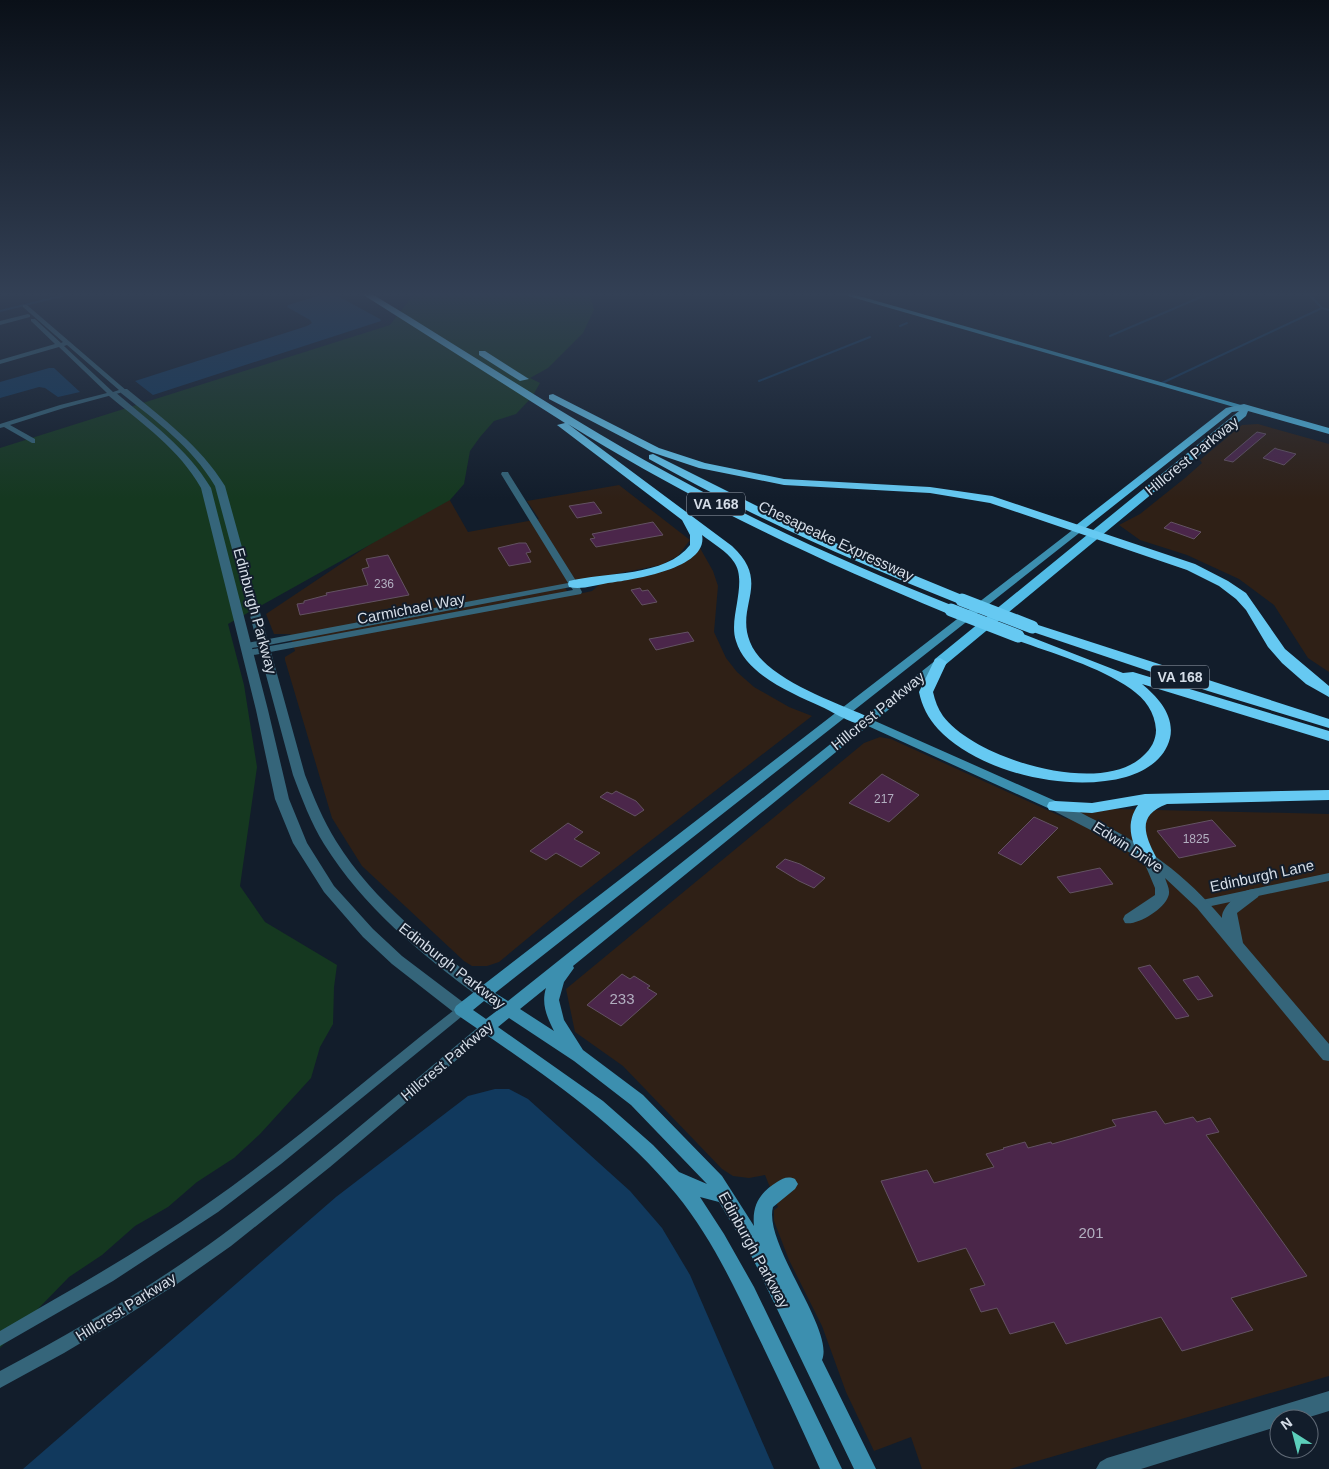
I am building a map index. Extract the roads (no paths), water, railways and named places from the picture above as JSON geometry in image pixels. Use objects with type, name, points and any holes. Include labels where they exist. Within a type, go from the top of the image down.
[{"type":"highway","name":"Chesapeake Expressway","points":[[476,363],[685,488],[805,547],[951,610],[1058,652],[1329,736]]},
{"type":"highway","points":[[497,363],[531,383]]},
{"type":"highway","points":[[493,373],[728,549],[741,562],[746,578],[741,630],[743,641],[754,658],[789,684],[866,720]]},
{"type":"highway","name":"Chesapeake Expressway","points":[[1079,528],[1014,506],[968,495],[930,490],[805,484],[762,479],[710,468],[655,450],[550,395],[663,463],[764,516],[861,559],[1032,627],[1185,679],[1329,724]]},
{"type":"highway","points":[[1229,410],[1244,411],[1329,431]]},
{"type":"highway","name":"Hillcrest Parkway","points":[[1079,528],[1229,410]]},
{"type":"highway","points":[[1244,411],[1329,439]]},
{"type":"highway","name":"Hillcrest Parkway","points":[[940,662],[1244,411]]},
{"type":"highway","points":[[576,588],[655,570],[676,563],[692,553],[697,544],[696,533],[685,518]]},
{"type":"highway","points":[[1079,528],[1191,567],[1225,584],[1246,601],[1266,634],[1290,662],[1329,693]]},
{"type":"highway","points":[[940,662],[926,692],[933,716],[946,730],[981,752],[1007,764],[1058,776],[1092,778],[1122,773],[1145,763],[1162,744],[1165,733],[1158,709],[1138,688],[1104,669],[1058,652]]},
{"type":"highway","points":[[1055,806],[1092,808],[1145,799],[1329,795]]},
{"type":"highway","points":[[1149,858],[1138,839],[1137,823],[1147,806],[1166,799]]},
{"type":"main road","points":[[1075,363],[1229,410]]},
{"type":"main road","points":[[1080,363],[1244,411]]},
{"type":"main road","name":"Hillcrest Parkway","points":[[462,1010],[1079,528]]},
{"type":"main road","name":"Hillcrest Parkway","points":[[487,1027],[940,662]]},
{"type":"main road","name":"Edwin Drive","points":[[866,720],[1055,806]]},
{"type":"main road","points":[[580,1056],[557,1024],[551,1006],[556,982],[587,946]]},
{"type":"main road","name":"Edinburgh Parkway","points":[[484,993],[580,1056],[637,1100],[686,1148],[716,1181],[760,1253],[865,1469]]},
{"type":"main road","name":"Edinburgh Parkway","points":[[462,1010],[594,1102],[631,1134],[672,1175],[695,1204],[731,1261],[788,1375],[831,1469]]},
{"type":"main road","points":[[672,1175],[694,1188],[725,1196]]},
{"type":"main road","points":[[789,1184],[774,1193],[764,1203],[761,1214],[764,1227],[809,1330],[822,1380]]},
{"type":"street","name":"Edinburgh Parkway","points":[[80,363],[189,446],[214,475],[224,499],[306,797],[343,862],[369,896],[402,929],[484,993]]},
{"type":"street","name":"Edinburgh Parkway","points":[[89,363],[180,452],[203,482],[215,518],[248,650],[282,799],[290,821],[310,861],[338,900],[368,933],[397,960],[462,1010]]},
{"type":"street","points":[[3,425],[118,392]]},
{"type":"street","points":[[3,425],[32,441]]},
{"type":"street","points":[[505,474],[576,588]]},
{"type":"street","name":"Carmichael Way","points":[[248,650],[576,588]]},
{"type":"street","name":"Edwin Drive","points":[[1055,806],[1104,829],[1149,858],[1179,882],[1202,904],[1329,1056]]},
{"type":"street","points":[[1130,919],[1156,903],[1162,896],[1162,888],[1149,858]]},
{"type":"street","name":"Edinburgh Lane","points":[[1202,904],[1329,877]]},
{"type":"street","points":[[1240,949],[1229,916],[1230,910],[1253,893]]},
{"type":"street","name":"Hillcrest Parkway","points":[[0,1339],[155,1247],[212,1208],[258,1175],[462,1010]]},
{"type":"street","name":"Hillcrest Parkway","points":[[0,1380],[118,1314],[226,1241],[313,1173],[487,1027]]},
{"type":"street","points":[[1107,1469],[1329,1401]]},
{"type":"water","points":[[193,363],[253,363],[153,395],[135,381]]},
{"type":"water","points":[[54,368],[80,392],[58,397],[45,388],[39,387],[0,398],[0,382]]},
{"type":"water","points":[[495,1089],[509,1089],[528,1099],[630,1191],[662,1228],[690,1275],[774,1469],[23,1469],[336,1197],[468,1096]]},
{"type":"waterway","points":[[759,381],[806,363]]},
{"type":"waterway","points":[[1162,383],[1206,363]]}]
